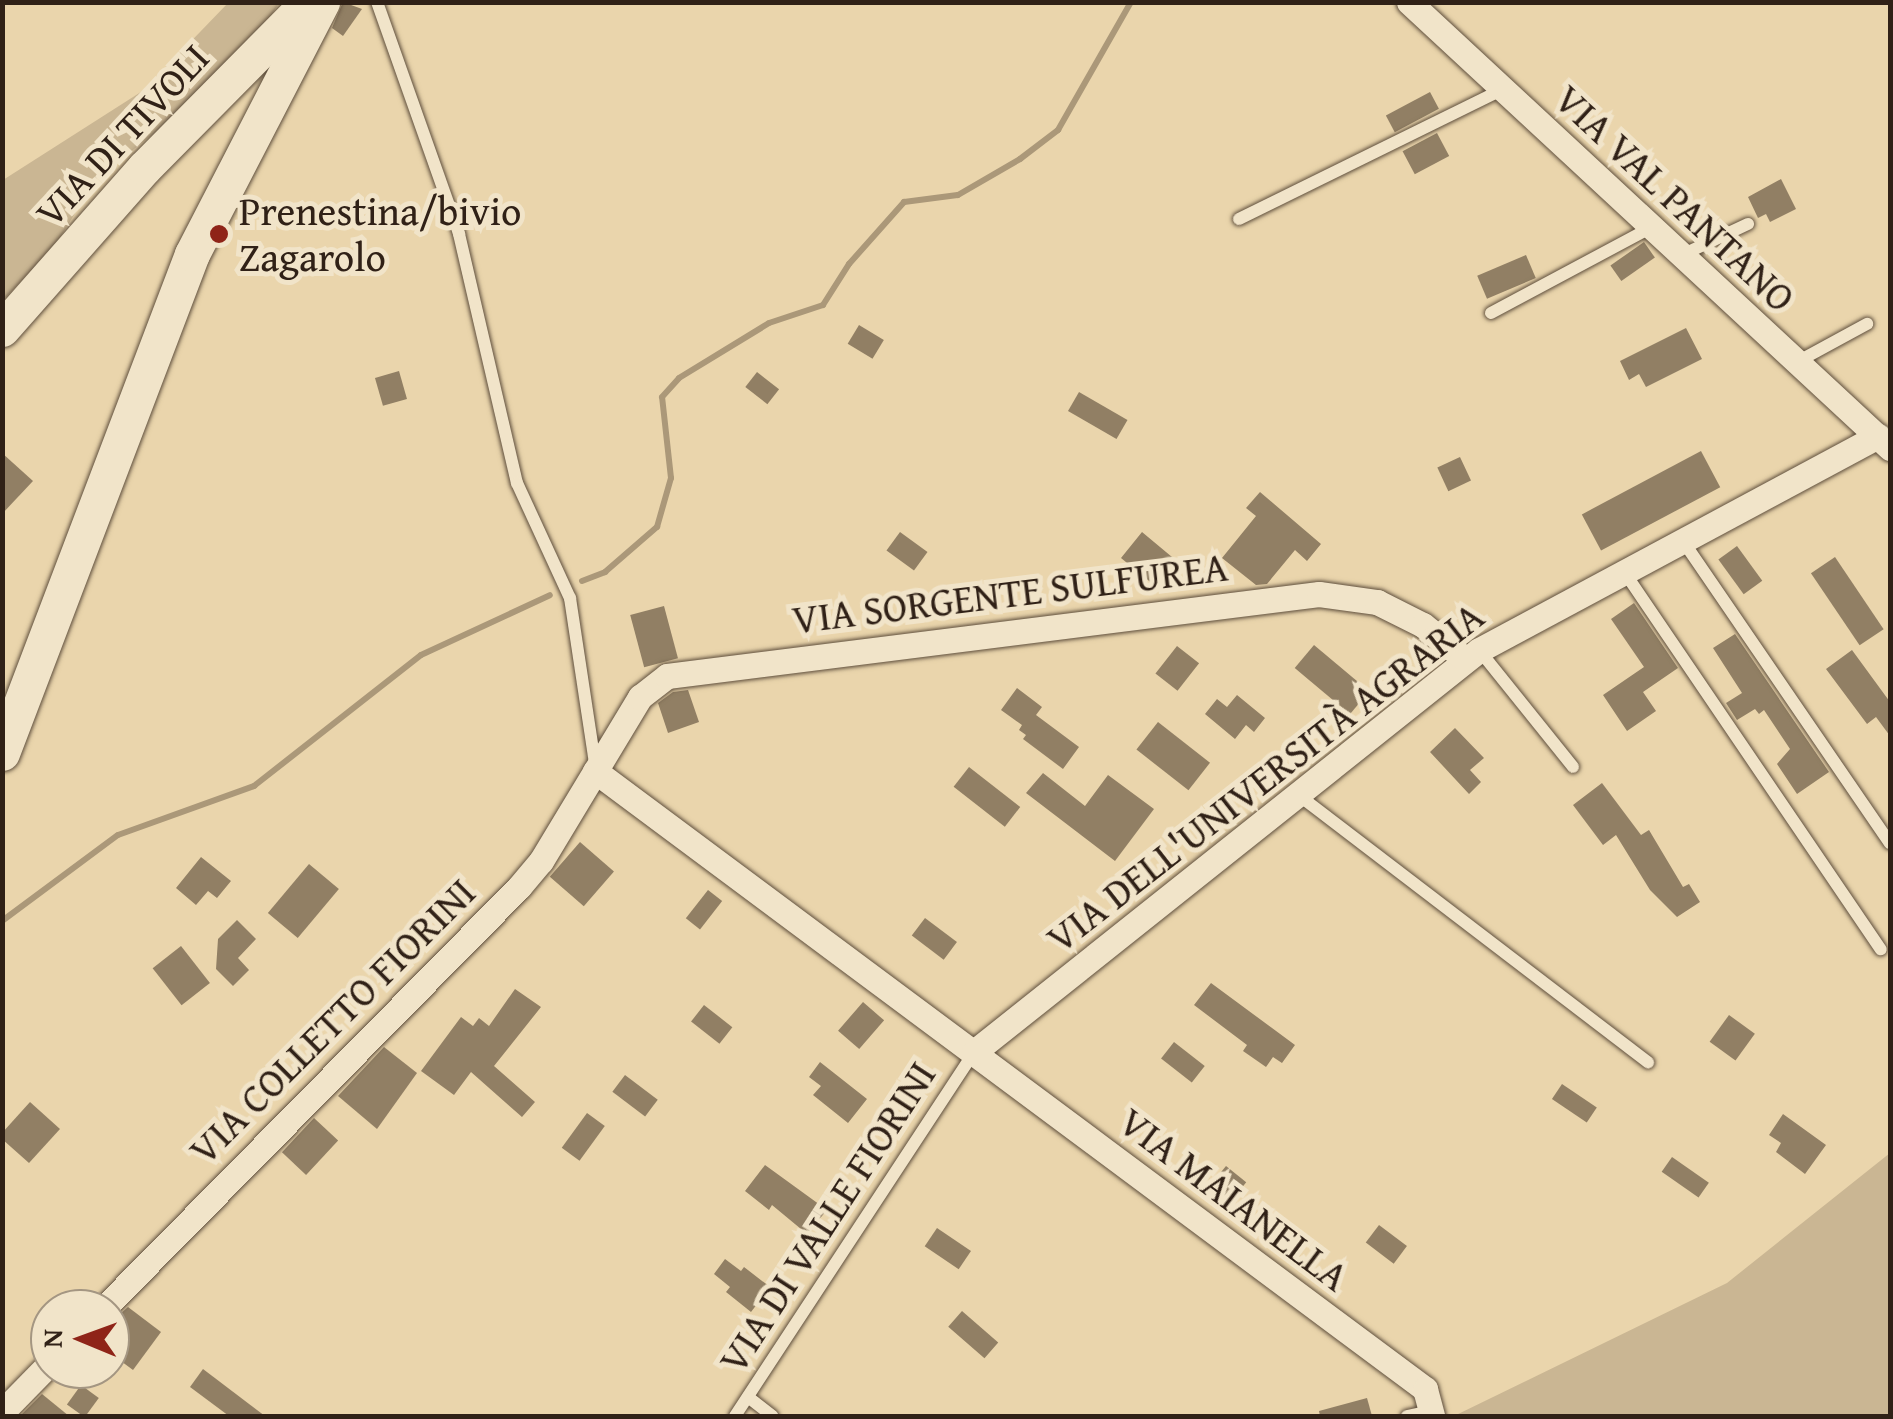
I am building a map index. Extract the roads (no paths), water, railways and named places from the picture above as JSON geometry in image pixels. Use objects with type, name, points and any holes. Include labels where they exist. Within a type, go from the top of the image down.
[{"type":"main road","name":"VIA DI TIVOLI","points":[[2,330],[171,140],[308,2]]},
{"type":"main road","points":[[2,753],[186,268],[322,2]]},
{"type":"street","name":"VIA VAL PANTANO","points":[[1409,2],[1884,442]]},
{"type":"street","name":"VIA DELL'UNIVERSITÀ AGRARIA","points":[[974,1052],[1472,655],[1683,541],[1884,442]]},
{"type":"street","name":"VIA SORGENTE SULFUREA","points":[[596,771],[648,688],[667,676],[695,669],[1320,594],[1378,602],[1472,655]]},
{"type":"street","name":"VIA MAIANELLA","points":[[596,771],[1425,1389],[1423,1415]]},
{"type":"street","name":"VIA COLLETTO FIORINI","points":[[122,1289],[476,926],[519,887],[541,860],[596,771]]},
{"type":"street","points":[[2,1412],[30,1383]]},
{"type":"lane","points":[[377,2],[460,234],[510,464],[570,598],[596,771]]},
{"type":"lane","points":[[1238,219],[1503,90]]},
{"type":"lane","points":[[1682,255],[1748,224]]},
{"type":"lane","points":[[1491,313],[1652,227]]},
{"type":"lane","points":[[1797,362],[1868,324]]},
{"type":"lane","points":[[1683,541],[1890,842]]},
{"type":"lane","points":[[1625,572],[1881,949]]},
{"type":"lane","points":[[1472,655],[1573,767]]},
{"type":"lane","points":[[1297,794],[1648,1062]]},
{"type":"lane","name":"VIA DI VALLE FIORINI","points":[[735,1416],[974,1052]]},
{"type":"lane","points":[[748,1397],[772,1416]]},
{"type":"waterway","points":[[582,581],[605,572],[657,527],[671,478],[662,397],[679,378],[769,323],[823,305],[849,264],[904,202],[958,195],[1020,159],[1058,130],[1131,2]]},
{"type":"waterway","points":[[2,921],[118,835],[254,786],[421,655],[550,595]]},
{"type":"place","name":"Prenestina/bivio Zagarolo","points":[[219,234]]}]
